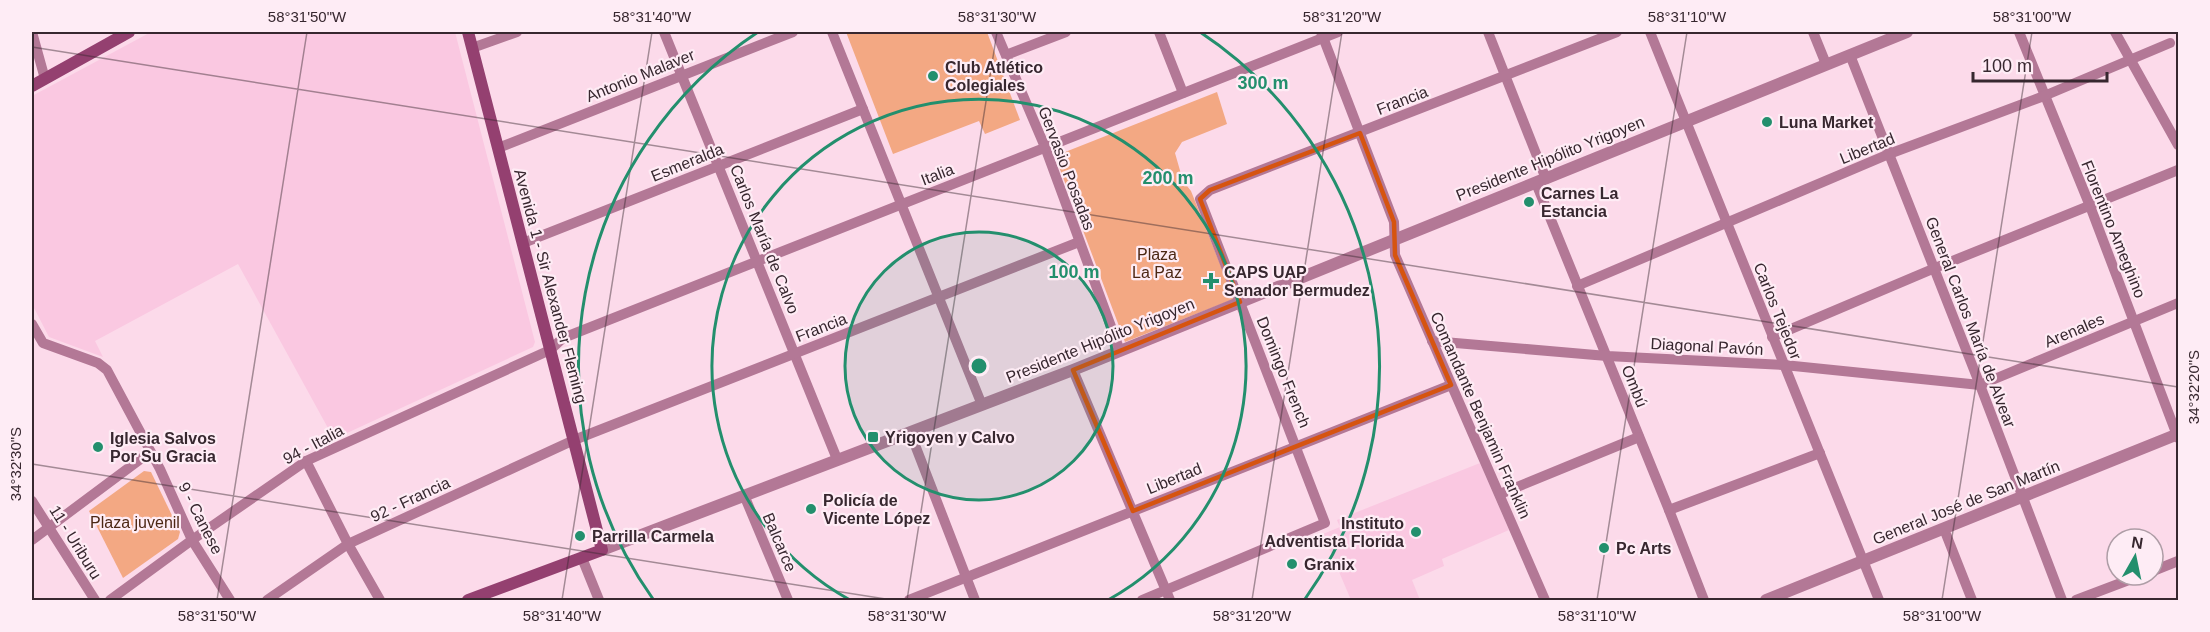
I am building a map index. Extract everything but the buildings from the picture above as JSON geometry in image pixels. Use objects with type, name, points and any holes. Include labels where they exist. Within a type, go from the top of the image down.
[{"type":"main road","points":[[32,86],[129,32]]},
{"type":"main road","name":"Avenida 1 - Sir Alexander Fleming","points":[[468,32],[602,550]]},
{"type":"main road","points":[[468,600],[602,550]]},
{"type":"street","points":[[32,32],[45,79]]},
{"type":"street","points":[[472,48],[517,32]]},
{"type":"street","name":"Carlos María de Calvo","points":[[664,32],[837,459]]},
{"type":"street","name":"Antonio Malaver","points":[[498,148],[793,32]]},
{"type":"street","points":[[832,32],[982,405]]},
{"type":"street","name":"Gervasio Posadas","points":[[996,32],[1045,147],[1119,351]]},
{"type":"street","points":[[1006,55],[1066,32]]},
{"type":"street","points":[[1159,32],[1183,93]]},
{"type":"street","name":"Italia","points":[[550,350],[563,338],[1183,93],[1322,34],[1338,32]]},
{"type":"street","name":"Ombú","points":[[1488,32],[1506,75],[1577,286],[1704,600]]},
{"type":"street","name":"Francia","points":[[1200,200],[1210,190],[1617,32]]},
{"type":"street","name":"Carlos Tejedor","points":[[1650,32],[1878,600]]},
{"type":"street","points":[[1813,32],[1826,64]]},
{"type":"street","name":"Presidente Hipólito Yrigoyen","points":[[602,550],[1073,370],[1907,32]]},
{"type":"street","name":"Florentino Ameghino","points":[[2019,32],[2090,206],[2178,436]]},
{"type":"street","points":[[2115,32],[2178,146]]},
{"type":"street","name":"Comandante Benjamin Franklin","points":[[1322,34],[1394,222],[1395,255],[1545,600]]},
{"type":"street","name":"Libertad","points":[[1577,286],[1889,154],[2044,96],[2170,44]]},
{"type":"street","name":"General Carlos María de Alvear","points":[[1850,55],[1935,268],[2062,600]]},
{"type":"street","name":"Esmeralda","points":[[523,243],[863,109]]},
{"type":"street","points":[[1772,337],[1935,268],[2178,170]]},
{"type":"street","name":"Domingo French","points":[[1168,596],[1325,523],[1200,200]]},
{"type":"street","name":"Francia","points":[[574,440],[1079,242]]},
{"type":"street","name":"Arenales","points":[[1980,385],[2178,303]]},
{"type":"street","name":"9 - Canese","points":[[32,324],[43,343],[98,363],[107,370],[192,540],[230,600]]},
{"type":"street","name":"Diagonal Pavón","points":[[1432,342],[1607,356],[1784,365],[1980,385]]},
{"type":"street","name":"94 - Italia","points":[[110,600],[306,461],[550,350]]},
{"type":"street","points":[[1073,370],[1168,596],[1142,600]]},
{"type":"street","name":"Libertad","points":[[909,600],[1451,385]]},
{"type":"street","points":[[910,432],[975,600]]},
{"type":"street","name":"General José de San Martín","points":[[1766,600],[2178,436]]},
{"type":"street","points":[[1500,494],[1639,437]]},
{"type":"street","name":"92 - Francia","points":[[267,600],[348,544],[574,440]]},
{"type":"street","points":[[32,540],[150,452]]},
{"type":"street","points":[[1669,510],[1820,453]]},
{"type":"street","points":[[306,461],[348,544],[380,600]]},
{"type":"street","name":"Balcarce","points":[[744,495],[788,600]]},
{"type":"street","name":"11 - Uriburu","points":[[32,501],[95,600]]},
{"type":"street","points":[[1944,529],[1972,600]]},
{"type":"street","points":[[582,558],[599,600]]},
{"type":"street","points":[[2076,600],[2110,587]]},
{"type":"highlighted area","points":[[1360,133],[1394,222],[1395,255],[1451,385],[1133,511],[1073,370],[1240,302],[1200,199],[1210,190]]},
{"type":"shaded area","points":[[151,32],[455,32],[535,342],[533,347],[334,439],[238,264],[95,341],[103,357],[49,337],[32,304],[32,96]]},
{"type":"shaded area","name":"Instituto Adventista Florida","points":[[1480,463],[1509,530],[1442,559],[1444,566],[1412,580],[1420,600],[1351,600],[1323,534],[1340,527],[1337,520]]},
{"type":"green space","name":"Club Atlético Colegiales","points":[[846,32],[987,32],[1020,120],[985,134],[979,121],[893,154]]},
{"type":"green space","name":"Plaza La Paz","points":[[1217,92],[1227,124],[1182,142],[1175,153],[1183,181],[1191,191],[1234,299],[1125,342],[1055,156]]},
{"type":"green space","name":"Plaza juvenil","points":[[144,471],[151,472],[180,532],[178,539],[123,578],[89,511]]},
{"type":"place","name":"Club Atlético Colegiales","points":[[933,76]]},
{"type":"place","name":"Luna Market","points":[[1767,122]]},
{"type":"place","name":"Carnes La Estancia","points":[[1529,202]]},
{"type":"place","name":"CAPS UAP Senador Bermudez","points":[[1211,281]]},
{"type":"place","name":"Yrigoyen y Calvo","points":[[873,437]]},
{"type":"place","name":"Iglesia Salvos Por Su Gracia","points":[[98,447]]},
{"type":"place","name":"Policía de Vicente López","points":[[811,509]]},
{"type":"place","name":"Instituto Adventista Florida","points":[[1416,532]]},
{"type":"place","name":"Parrilla Carmela","points":[[580,536]]},
{"type":"place","name":"Pc Arts","points":[[1604,548]]},
{"type":"place","name":"Granix","points":[[1292,564]]}]
